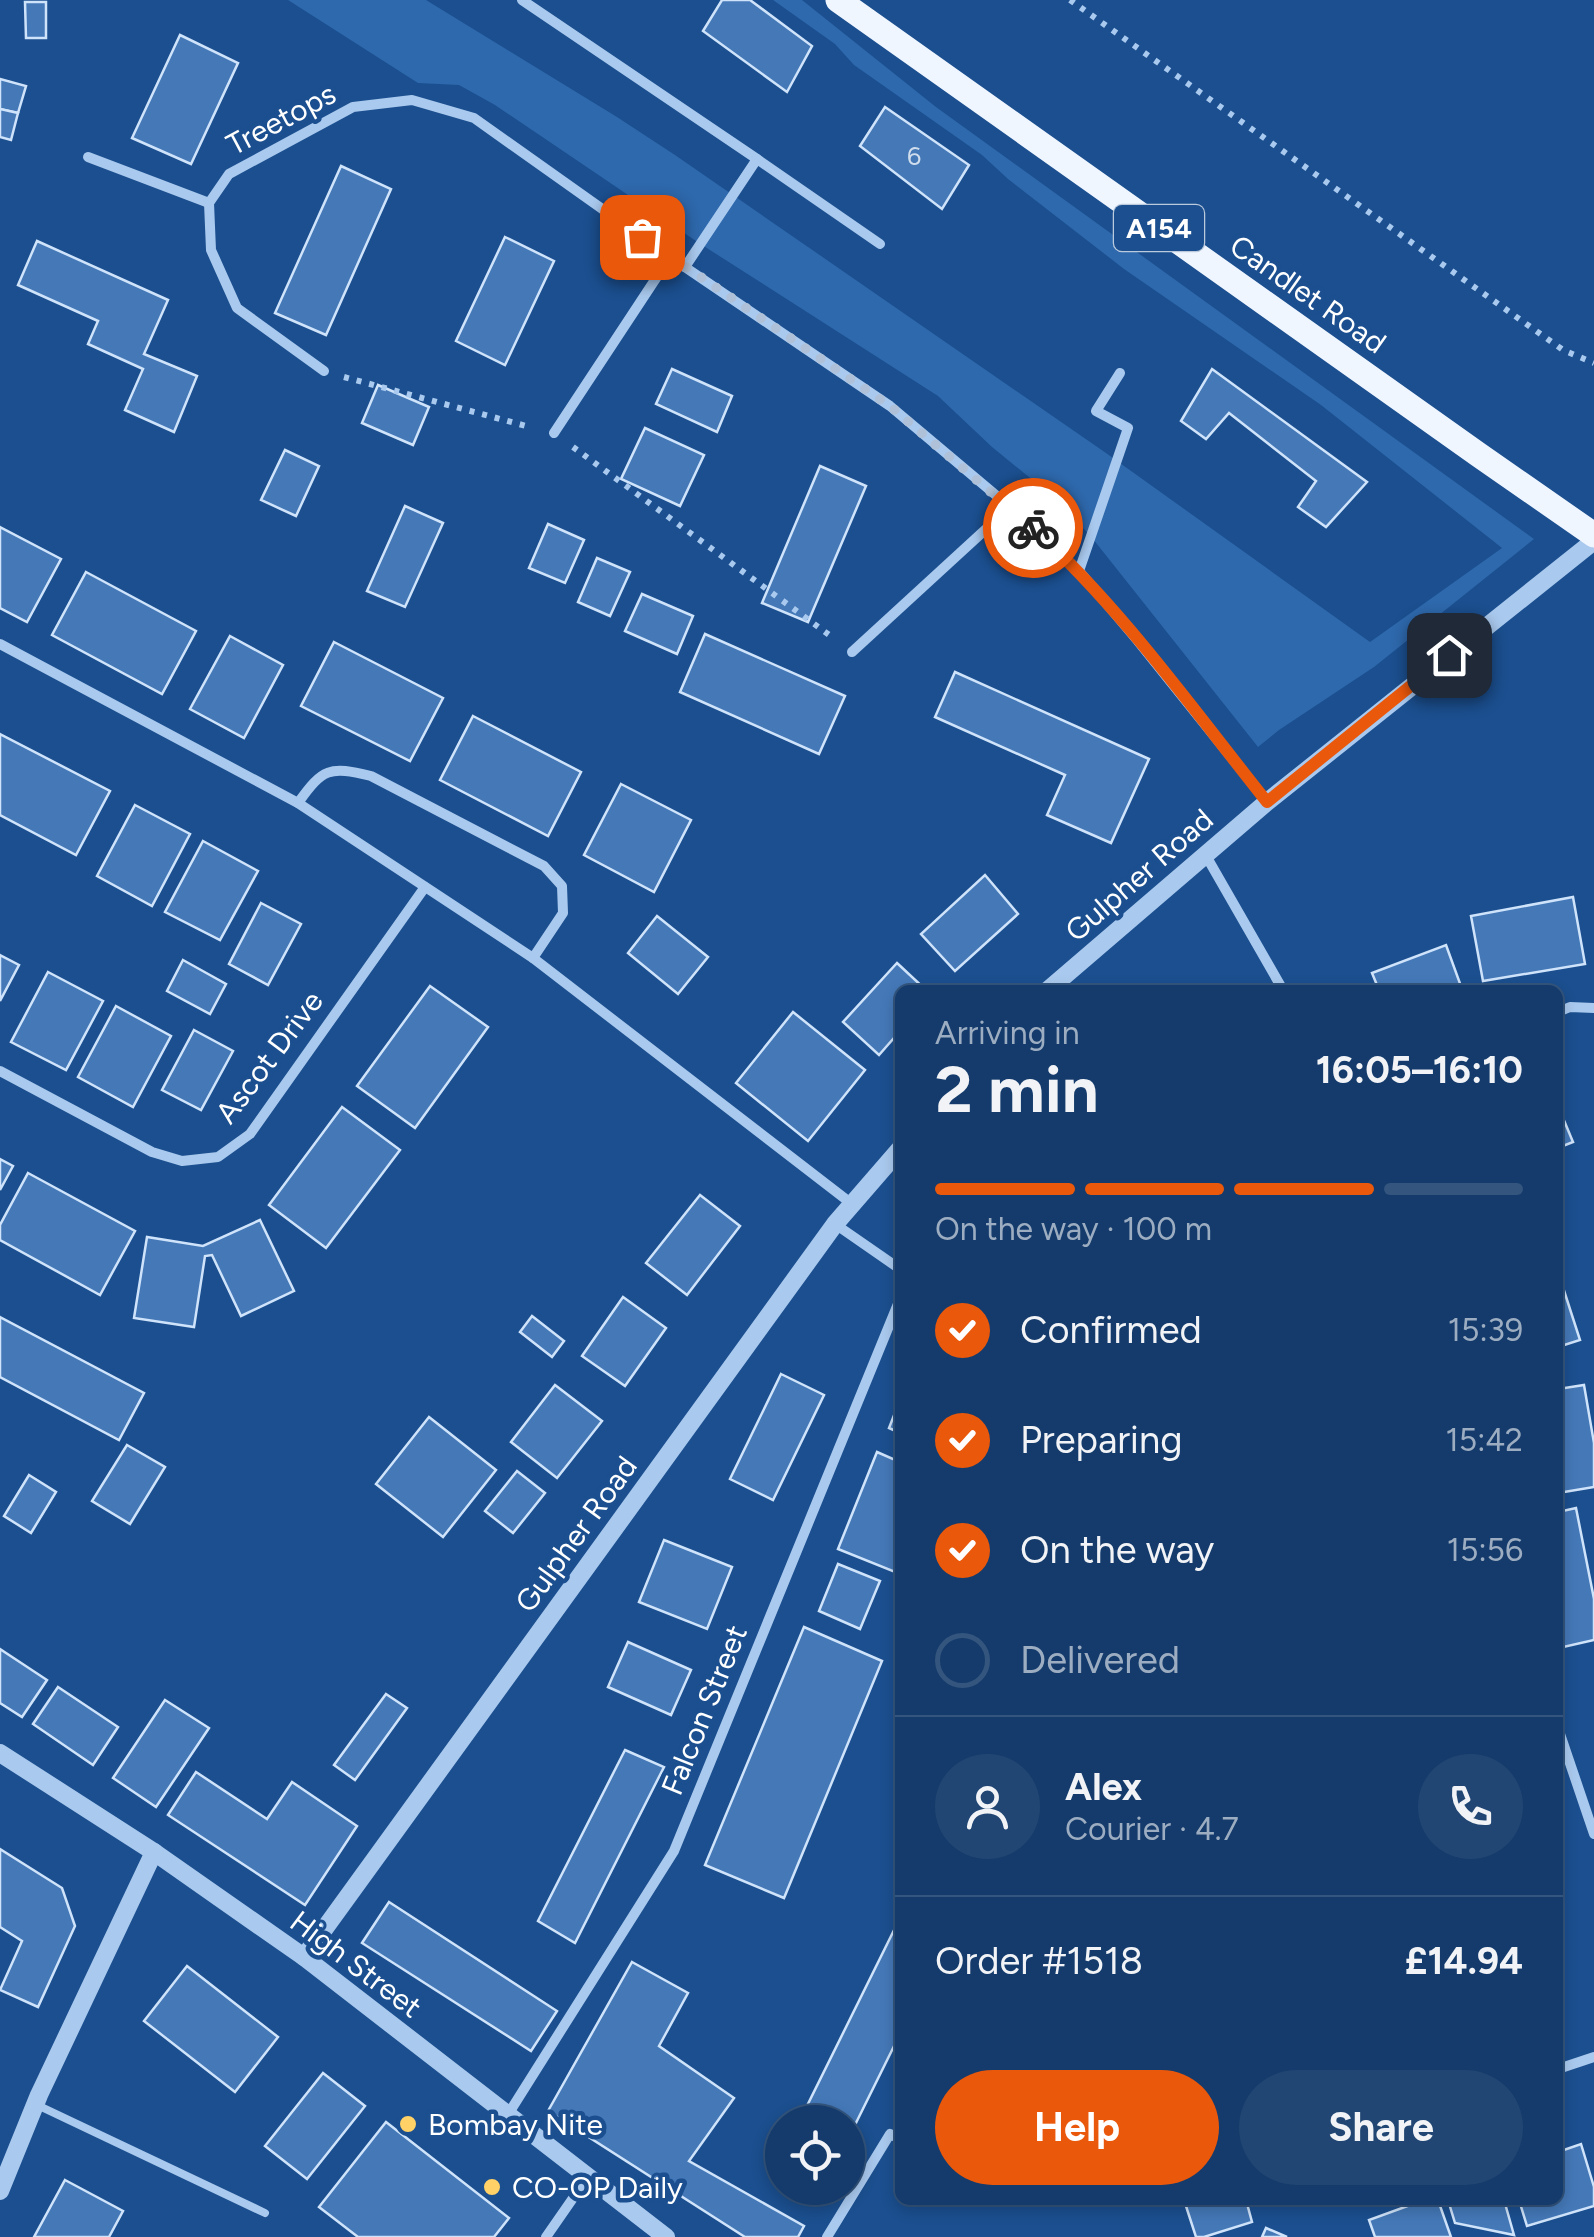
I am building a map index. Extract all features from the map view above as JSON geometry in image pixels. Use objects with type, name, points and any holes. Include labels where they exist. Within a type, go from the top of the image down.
[{"type":"main road","name":"Candlet Road","points":[[838,0],[1594,538]]},
{"type":"street","points":[[522,0],[880,244]]},
{"type":"street","name":"Treetops","points":[[210,203],[229,174],[353,107],[412,100],[474,118],[890,406],[1010,507],[1079,571],[1267,802]]},
{"type":"street","points":[[88,156],[210,203],[211,250],[237,308],[324,371]]},
{"type":"street","points":[[685,267],[757,159]]},
{"type":"street","points":[[554,433],[670,257]]},
{"type":"street","points":[[1079,571],[1128,428],[1096,411],[1120,373]]},
{"type":"street","points":[[852,652],[1010,507]]},
{"type":"street","name":"Gulpher Road","points":[[1054,985],[1267,802],[1594,538]]},
{"type":"street","points":[[0,644],[298,803],[532,958],[852,1204]]},
{"type":"street","points":[[298,803],[317,777],[341,769],[371,776],[544,866],[562,886],[563,913],[532,958]]},
{"type":"street","points":[[1205,854],[1280,985]]},
{"type":"street","name":"Ascot Drive","points":[[0,1072],[152,1152],[182,1161],[218,1156],[250,1134],[425,887]]},
{"type":"street","points":[[1563,1010],[1594,1008]]},
{"type":"street","name":"Gulpher Road","points":[[304,1957],[835,1224],[895,1155]]},
{"type":"street","points":[[835,1224],[895,1266]]},
{"type":"street","name":"Falcon Street","points":[[507,2116],[674,1851],[895,1312]]},
{"type":"street","points":[[1563,1743],[1594,1834]]},
{"type":"street","name":"High Street","points":[[0,1753],[154,1852],[304,1957],[666,2237]]},
{"type":"street","points":[[0,2191],[35,2104],[154,1852]]},
{"type":"street","points":[[1563,2067],[1594,2057]]},
{"type":"street","points":[[826,2237],[890,2134],[895,2137]]},
{"type":"street","points":[[546,2237],[587,2178]]},
{"type":"lane","points":[[35,2104],[265,2213]]},
{"type":"path","points":[[1070,0],[1563,350],[1594,363]]},
{"type":"path","points":[[324,371],[554,433],[852,652]]},
{"type":"shaded area","points":[[288,0],[426,0],[675,155],[1106,453],[1370,642],[1502,548],[1321,405],[1124,269],[982,155],[854,65],[835,44],[773,0],[802,0],[936,107],[1534,539],[1374,667],[1258,747],[1089,534],[938,396],[699,243],[495,105],[459,85],[418,83]]},
{"type":"building","points":[[722,0],[750,0],[812,46],[787,92],[703,31]]},
{"type":"building","points":[[25,2],[46,2],[46,38],[26,38]]},
{"type":"building","points":[[180,35],[238,63],[191,164],[132,138]]},
{"type":"building","points":[[0,79],[26,86],[18,113],[0,109]]},
{"type":"building","points":[[885,107],[969,165],[942,209],[860,146]]},
{"type":"building","points":[[0,109],[18,113],[11,140],[0,137]]},
{"type":"building","points":[[341,166],[391,189],[326,335],[275,313]]},
{"type":"building","points":[[505,237],[554,261],[505,365],[456,341]]},
{"type":"building","points":[[37,241],[168,300],[144,354],[197,376],[174,432],[125,410],[143,369],[88,344],[98,321],[18,285]]},
{"type":"building","points":[[672,369],[732,396],[717,432],[656,404]]},
{"type":"building","points":[[1212,369],[1367,482],[1326,527],[1298,507],[1316,481],[1229,413],[1206,439],[1181,421]]},
{"type":"building","points":[[378,385],[429,407],[413,445],[362,423]]},
{"type":"building","points":[[645,428],[704,455],[680,506],[621,479]]},
{"type":"building","points":[[285,450],[319,466],[296,516],[261,500]]},
{"type":"building","points":[[820,466],[866,486],[808,622],[762,603]]},
{"type":"building","points":[[405,506],[443,523],[405,607],[367,591]]},
{"type":"building","points":[[548,524],[584,540],[565,583],[529,568]]},
{"type":"building","points":[[0,527],[61,559],[27,622],[0,608]]},
{"type":"building","points":[[597,558],[630,572],[610,616],[578,602]]},
{"type":"building","points":[[86,572],[196,631],[162,694],[52,635]]},
{"type":"building","points":[[642,594],[693,616],[677,654],[625,631]]},
{"type":"building","points":[[705,634],[845,696],[819,754],[680,692]]},
{"type":"building","points":[[230,636],[283,665],[244,738],[190,709]]},
{"type":"building","points":[[334,642],[443,698],[410,761],[301,706]]},
{"type":"building","points":[[955,672],[1149,759],[1111,843],[1047,815],[1065,775],[935,717]]},
{"type":"building","points":[[473,716],[581,772],[548,836],[440,780]]},
{"type":"building","points":[[0,734],[110,791],[76,855],[0,815]]},
{"type":"building","points":[[621,784],[691,820],[654,892],[584,855]]},
{"type":"building","points":[[135,805],[190,834],[152,906],[97,876]]},
{"type":"building","points":[[203,841],[258,871],[220,940],[165,912]]},
{"type":"building","points":[[985,875],[1018,914],[955,971],[921,934]]},
{"type":"building","points":[[1573,897],[1585,964],[1483,981],[1471,916]]},
{"type":"building","points":[[261,903],[301,924],[268,985],[229,964]]},
{"type":"building","points":[[657,916],[708,957],[678,994],[628,953]]},
{"type":"building","points":[[1446,945],[1461,985],[1377,985],[1372,973]]},
{"type":"building","points":[[0,955],[19,965],[0,1001]]},
{"type":"building","points":[[183,960],[226,984],[210,1014],[167,991]]},
{"type":"building","points":[[897,963],[921,985],[895,985],[895,1037],[879,1055],[843,1022]]},
{"type":"building","points":[[48,972],[103,1001],[66,1070],[11,1042]]},
{"type":"building","points":[[430,986],[488,1027],[415,1128],[357,1086]]},
{"type":"building","points":[[116,1006],[171,1036],[133,1107],[78,1077]]},
{"type":"building","points":[[793,1012],[865,1070],[808,1141],[736,1083]]},
{"type":"building","points":[[194,1030],[233,1051],[201,1110],[162,1090]]},
{"type":"building","points":[[342,1107],[400,1150],[326,1248],[269,1205]]},
{"type":"building","points":[[1563,1118],[1573,1142],[1563,1146]]},
{"type":"building","points":[[0,1159],[13,1166],[0,1190]]},
{"type":"building","points":[[28,1173],[135,1231],[100,1295],[0,1240],[0,1225]]},
{"type":"building","points":[[700,1195],[740,1226],[687,1295],[646,1263]]},
{"type":"building","points":[[260,1220],[294,1291],[241,1316],[212,1255],[205,1256],[194,1327],[134,1318],[147,1237],[203,1246]]},
{"type":"building","points":[[1563,1287],[1580,1340],[1563,1345]]},
{"type":"building","points":[[623,1297],[666,1328],[625,1386],[582,1356]]},
{"type":"building","points":[[532,1316],[564,1341],[552,1357],[520,1332]]},
{"type":"building","points":[[0,1317],[144,1393],[119,1440],[0,1377]]},
{"type":"building","points":[[781,1374],[824,1395],[773,1500],[730,1479]]},
{"type":"building","points":[[555,1385],[602,1421],[557,1478],[511,1442]]},
{"type":"building","points":[[1584,1385],[1594,1443],[1594,1487],[1563,1492],[1563,1388]]},
{"type":"building","points":[[429,1417],[496,1470],[443,1537],[376,1484]]},
{"type":"building","points":[[127,1445],[165,1467],[130,1524],[92,1501]]},
{"type":"building","points":[[877,1452],[895,1460],[895,1572],[838,1549]]},
{"type":"building","points":[[517,1471],[545,1493],[513,1533],[485,1511]]},
{"type":"building","points":[[29,1475],[56,1492],[31,1533],[4,1516]]},
{"type":"building","points":[[1576,1508],[1594,1599],[1594,1640],[1563,1647],[1563,1511]]},
{"type":"building","points":[[664,1540],[732,1567],[707,1629],[639,1602]]},
{"type":"building","points":[[838,1564],[880,1581],[860,1629],[819,1611]]},
{"type":"building","points":[[804,1627],[882,1661],[784,1898],[705,1865]]},
{"type":"building","points":[[628,1642],[691,1670],[671,1715],[608,1687]]},
{"type":"building","points":[[0,1649],[47,1680],[22,1717],[0,1703]]},
{"type":"building","points":[[58,1687],[118,1727],[93,1765],[33,1724]]},
{"type":"building","points":[[386,1694],[407,1708],[355,1780],[334,1765]]},
{"type":"building","points":[[165,1700],[209,1728],[156,1807],[113,1778]]},
{"type":"building","points":[[625,1750],[664,1767],[575,1943],[538,1921]]},
{"type":"building","points":[[196,1772],[267,1819],[292,1782],[357,1826],[305,1905],[168,1815]]},
{"type":"building","points":[[0,1849],[62,1888],[75,1926],[38,2007],[0,1990],[22,1941],[0,1927]]},
{"type":"building","points":[[389,1902],[557,2011],[531,2051],[362,1943]]},
{"type":"building","points":[[895,1928],[895,2044],[865,2105],[807,2105]]},
{"type":"building","points":[[632,1962],[688,1993],[659,2046],[734,2098],[689,2161],[804,2226],[798,2237],[745,2237],[548,2111]]},
{"type":"building","points":[[187,1966],[278,2037],[235,2092],[144,2021]]},
{"type":"building","points":[[323,2073],[365,2106],[307,2179],[265,2146]]},
{"type":"building","points":[[386,2122],[509,2218],[494,2237],[358,2237],[319,2207]]},
{"type":"building","points":[[1581,2144],[1594,2187],[1594,2206],[1527,2226],[1521,2205],[1563,2205],[1563,2150]]},
{"type":"building","points":[[65,2180],[123,2211],[109,2237],[34,2237]]},
{"type":"building","points":[[1186,2205],[1247,2205],[1252,2222],[1196,2237]]},
{"type":"building","points":[[1410,2205],[1440,2205],[1451,2237],[1375,2237],[1369,2220]]},
{"type":"building","points":[[1450,2205],[1505,2205],[1514,2235],[1455,2223]]},
{"type":"building","points":[[1266,2228],[1287,2237],[1262,2237]]},
{"type":"way so far","points":[[642,237],[890,406],[1033,528]]},
{"type":"place","name":"Bombay Nite","points":[[408,2124]]},
{"type":"place","name":"CO-OP Daily","points":[[492,2187]]},
{"type":"route","points":[[1033,528],[1079,571],[1267,802],[1449,655]]}]
